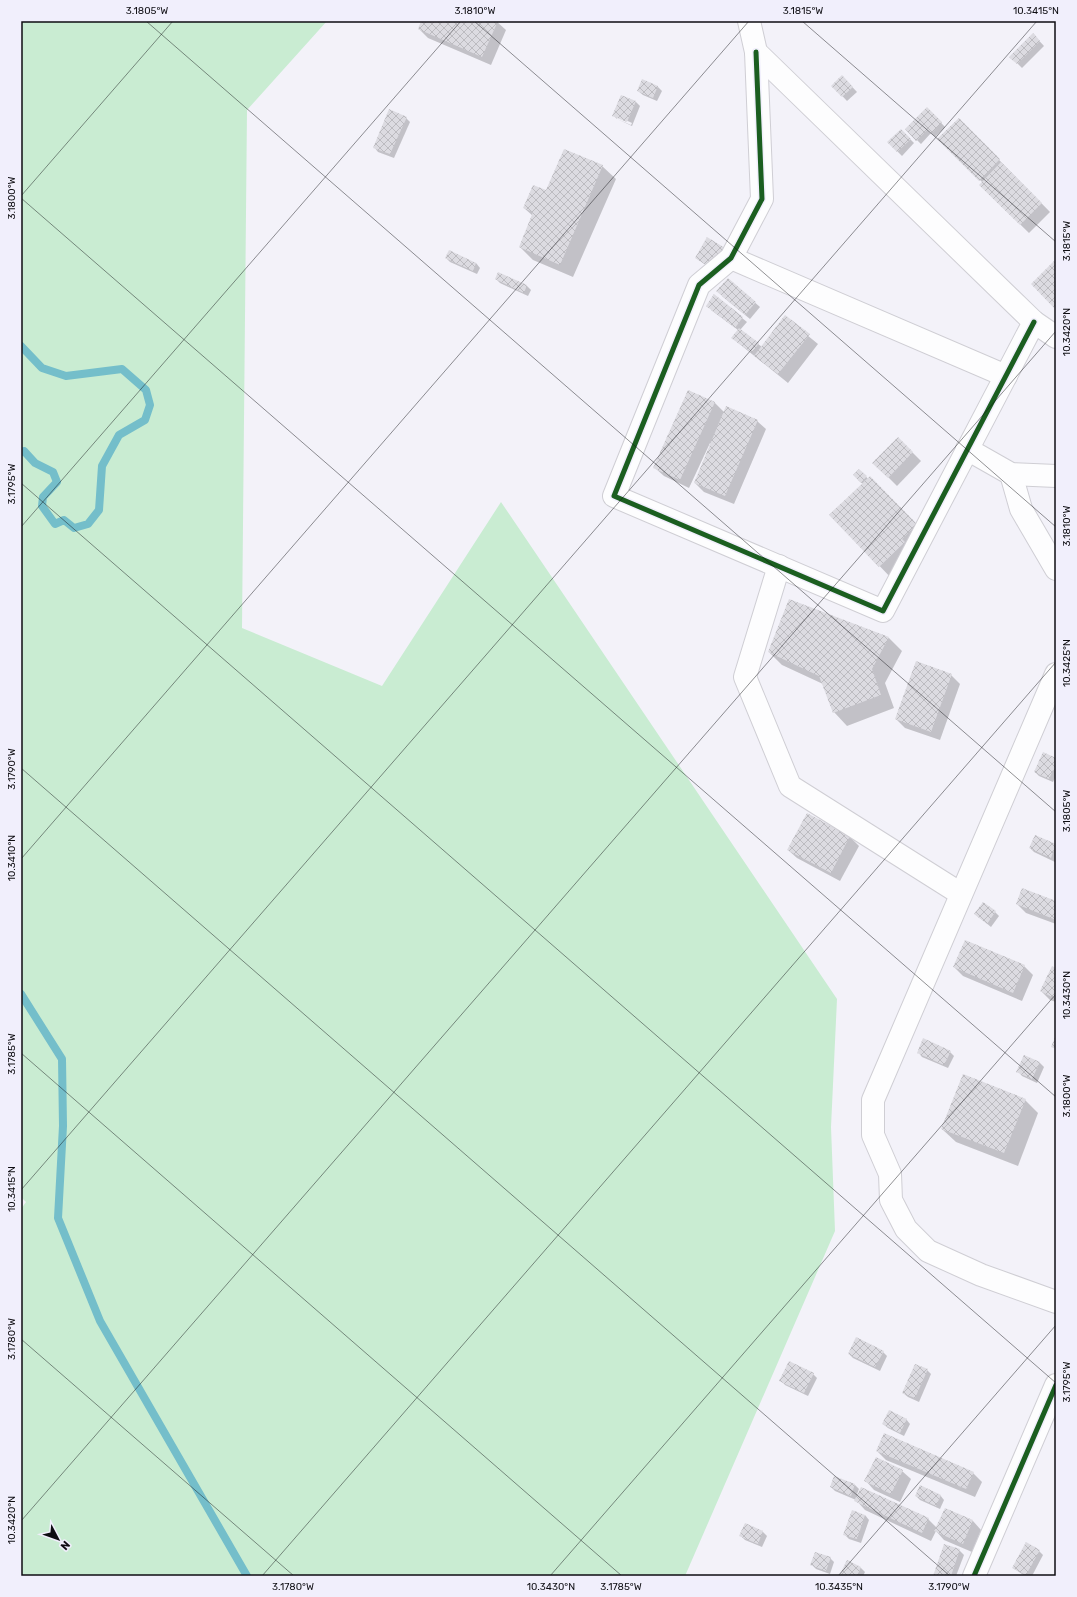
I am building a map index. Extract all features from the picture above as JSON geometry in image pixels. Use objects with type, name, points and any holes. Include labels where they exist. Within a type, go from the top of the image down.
[{"type":"street","points":[[749,21],[756,52],[762,199],[731,258],[699,285],[614,496],[883,611],[1034,322]]},
{"type":"street","points":[[756,52],[1034,322],[1056,337]]},
{"type":"street","points":[[731,258],[1006,376]]},
{"type":"street","points":[[967,449],[1011,474],[1056,476]]},
{"type":"street","points":[[1011,474],[1021,509],[1056,569]]},
{"type":"street","points":[[779,566],[745,677],[790,786],[962,894]]},
{"type":"street","points":[[1056,674],[873,1100],[873,1135],[890,1174],[890,1200],[906,1229],[928,1251],[980,1275],[1056,1302]]},
{"type":"street","points":[[974,1576],[1056,1385]]},
{"type":"green space","points":[[21,21],[327,21],[247,110],[242,628],[382,686],[501,502],[837,999],[831,1127],[835,1231],[685,1576],[21,1576],[21,1209],[26,1202],[21,1197]]},
{"type":"building","points":[[421,21],[498,21],[482,57],[418,29]]},
{"type":"building","points":[[1033,33],[1040,41],[1017,64],[1009,57]]},
{"type":"building","points":[[842,75],[853,87],[842,97],[831,86]]},
{"type":"building","points":[[642,79],[658,86],[653,98],[637,91]]},
{"type":"building","points":[[621,95],[636,101],[627,122],[612,116]]},
{"type":"building","points":[[927,107],[942,122],[931,134],[927,130],[916,141],[905,129]]},
{"type":"building","points":[[389,109],[407,117],[390,154],[373,148]]},
{"type":"building","points":[[959,118],[1000,159],[979,181],[937,139]]},
{"type":"building","points":[[901,129],[911,139],[897,152],[887,142]]},
{"type":"building","points":[[564,149],[603,165],[560,265],[519,247],[533,212],[523,208],[533,185],[546,190]]},
{"type":"building","points":[[1001,162],[1042,203],[1020,225],[979,185]]},
{"type":"building","points":[[707,237],[725,248],[712,269],[695,258]]},
{"type":"building","points":[[449,250],[476,263],[473,271],[445,258]]},
{"type":"building","points":[[1056,259],[1056,306],[1054,308],[1031,284]]},
{"type":"building","points":[[498,272],[527,285],[524,293],[495,279]]},
{"type":"building","points":[[728,278],[756,302],[745,315],[716,291]]},
{"type":"building","points":[[714,294],[743,317],[735,328],[706,306]]},
{"type":"building","points":[[785,315],[810,334],[778,374],[754,356]]},
{"type":"building","points":[[739,328],[759,343],[752,353],[731,338]]},
{"type":"building","points":[[688,390],[715,402],[680,480],[653,468]]},
{"type":"building","points":[[726,406],[758,420],[725,496],[694,483]]},
{"type":"building","points":[[898,437],[913,452],[888,478],[872,463]]},
{"type":"building","points":[[859,469],[867,476],[861,483],[853,475]]},
{"type":"building","points":[[870,476],[917,524],[902,539],[905,542],[879,567],[829,515]]},
{"type":"building","points":[[789,599],[889,637],[872,669],[881,695],[833,713],[819,676],[768,652]]},
{"type":"building","points":[[916,661],[952,674],[931,732],[895,719]]},
{"type":"building","points":[[1043,752],[1056,758],[1056,771],[1053,770],[1049,779],[1034,772]]},
{"type":"building","points":[[807,813],[850,836],[831,873],[787,850]]},
{"type":"building","points":[[1035,835],[1056,844],[1051,858],[1029,848]]},
{"type":"building","points":[[1022,888],[1056,901],[1056,920],[1016,904]]},
{"type":"building","points":[[983,902],[996,911],[987,924],[974,914]]},
{"type":"building","points":[[965,940],[1025,965],[1013,993],[953,967]]},
{"type":"building","points":[[1052,966],[1056,968],[1056,999],[1040,991]]},
{"type":"building","points":[[1056,1035],[1056,1049],[1051,1047]]},
{"type":"building","points":[[923,1038],[951,1051],[944,1065],[917,1053]]},
{"type":"building","points":[[1024,1055],[1040,1062],[1032,1079],[1016,1072]]},
{"type":"building","points":[[963,1074],[1026,1099],[1004,1153],[941,1129]]},
{"type":"building","points":[[856,1337],[884,1351],[875,1367],[848,1354]]},
{"type":"building","points":[[789,1361],[814,1373],[804,1393],[779,1381]]},
{"type":"building","points":[[915,1364],[928,1369],[915,1398],[902,1393]]},
{"type":"building","points":[[889,1410],[907,1419],[900,1433],[882,1424]]},
{"type":"building","points":[[884,1433],[974,1472],[966,1489],[876,1451]]},
{"type":"building","points":[[876,1457],[903,1470],[891,1494],[864,1481]]},
{"type":"building","points":[[834,1476],[855,1484],[851,1496],[830,1487]]},
{"type":"building","points":[[920,1485],[941,1495],[936,1506],[915,1496]]},
{"type":"building","points":[[861,1487],[929,1518],[922,1533],[854,1501]]},
{"type":"building","points":[[945,1508],[973,1520],[963,1544],[934,1531]]},
{"type":"building","points":[[852,1510],[865,1515],[857,1539],[843,1535]]},
{"type":"building","points":[[745,1523],[763,1531],[758,1544],[739,1536]]},
{"type":"building","points":[[1026,1542],[1040,1550],[1026,1575],[1012,1568]]},
{"type":"building","points":[[944,1544],[960,1549],[951,1576],[933,1576]]},
{"type":"building","points":[[815,1552],[831,1557],[826,1571],[810,1565]]},
{"type":"building","points":[[847,1560],[861,1567],[857,1576],[845,1576],[840,1574]]},
{"type":"waterway","points":[[21,346],[42,368],[66,376],[122,369],[146,390],[150,405],[145,420],[119,435],[102,466],[99,510],[88,524],[74,528],[64,520],[55,524],[42,506],[43,497],[57,482],[53,472],[35,463],[24,451],[21,452]]},
{"type":"waterway","points":[[21,994],[62,1059],[63,1126],[58,1218],[100,1321],[247,1576]]},
{"type":"cycle path","points":[[756,52],[762,199],[731,258],[699,285],[614,496],[883,611],[1034,322]]},
{"type":"cycle path","points":[[974,1576],[1056,1385]]}]
